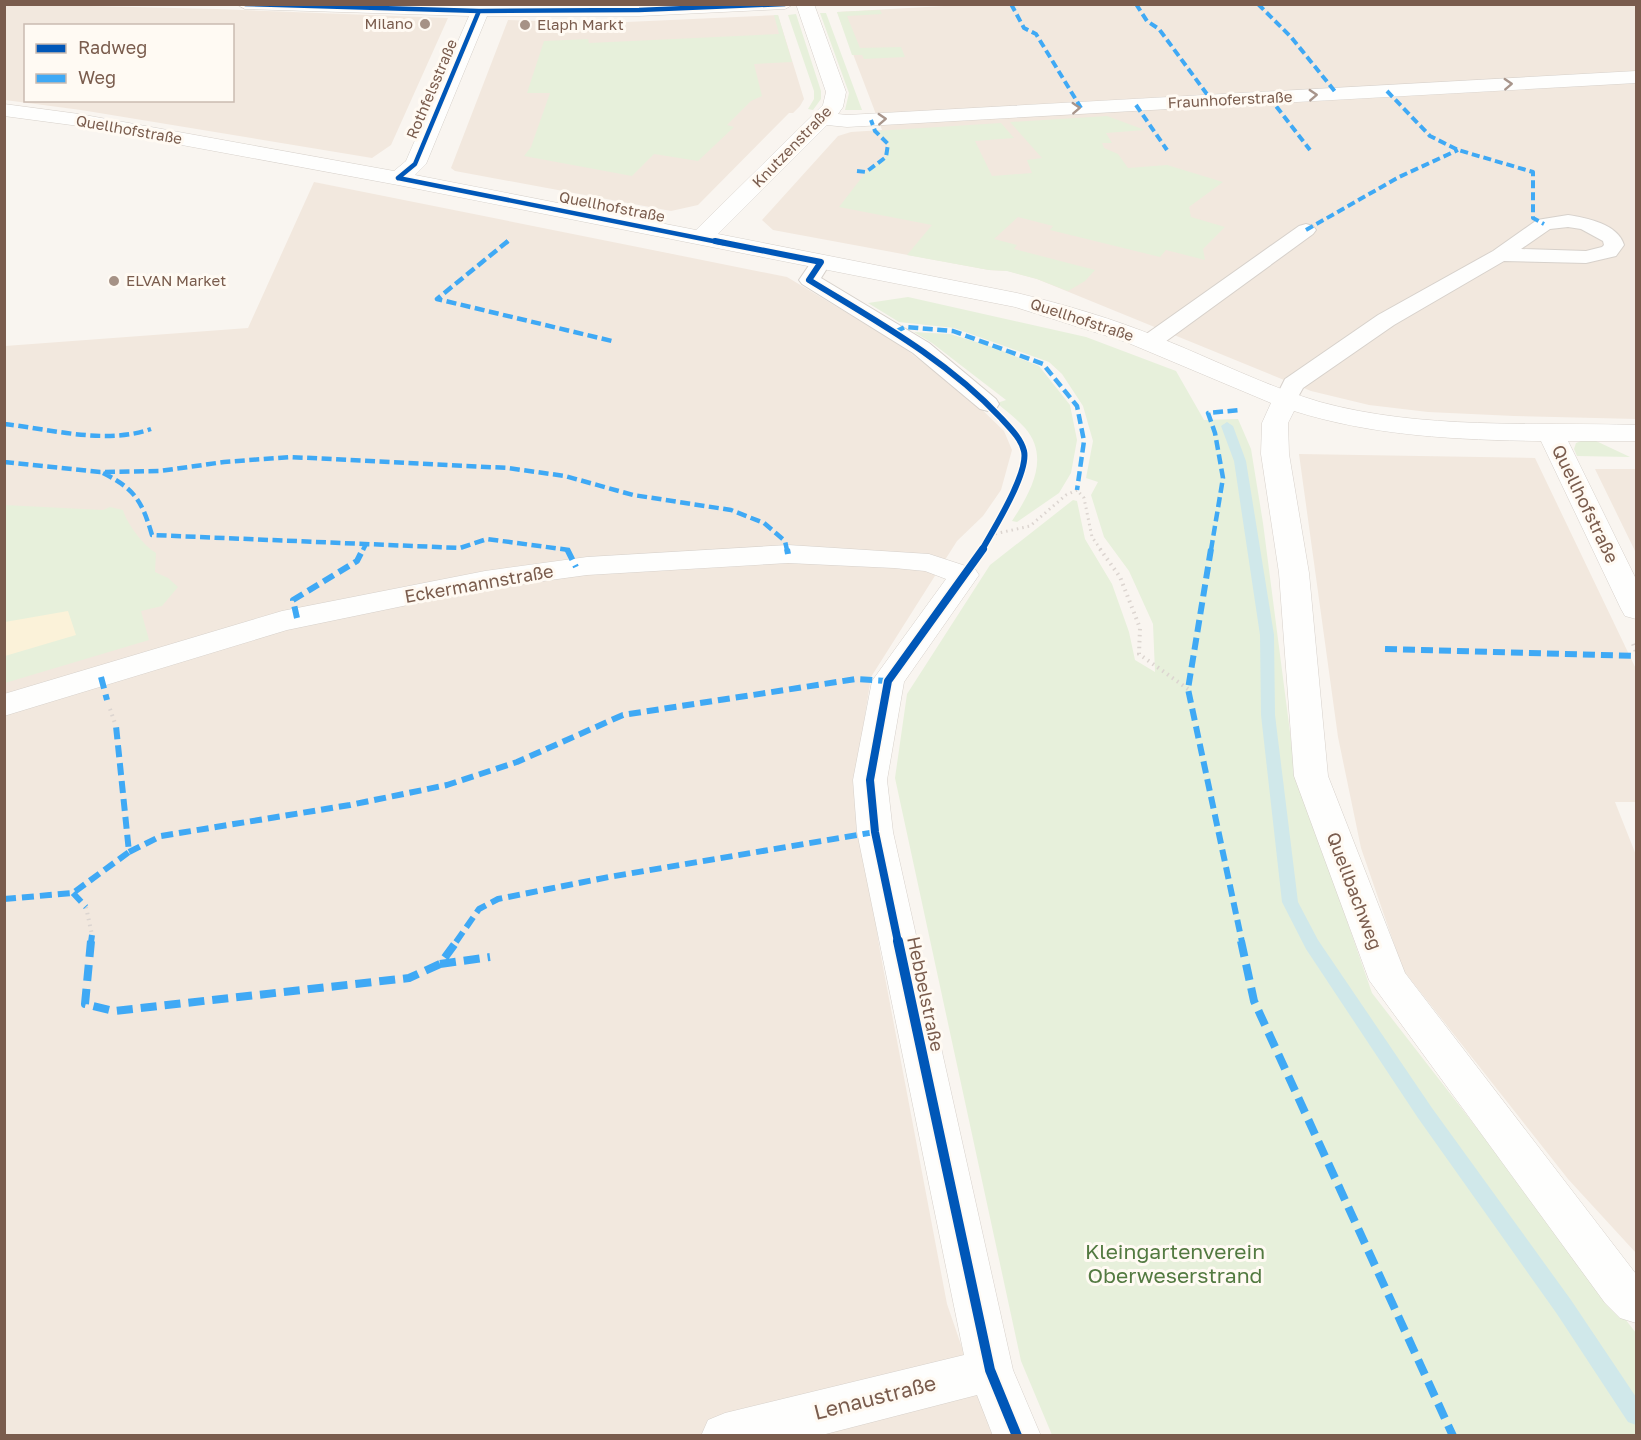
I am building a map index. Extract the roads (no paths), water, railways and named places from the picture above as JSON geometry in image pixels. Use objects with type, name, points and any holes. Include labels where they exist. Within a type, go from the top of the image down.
[{"type":"street","points":[[245,4],[639,10],[785,4]]},
{"type":"street","name":"Knutzenstraße","points":[[701,238],[833,107],[836,92],[805,4]]},
{"type":"street","name":"Rothfelsstraße","points":[[398,178],[415,164],[481,8]]},
{"type":"street","name":"Fraunhoferstraße","points":[[824,118],[847,121],[871,120],[1636,77]]},
{"type":"street","name":"Quellhofstraße","points":[[4,110],[79,120],[398,178],[1017,300],[1080,317],[1150,342],[1286,399],[1333,413],[1390,423],[1448,428],[1636,434]]},
{"type":"street","name":"Quellbachweg","points":[[1286,399],[1275,423],[1275,454],[1294,573],[1311,776],[1388,980],[1621,1289],[1636,1303]]},
{"type":"street","name":"Quellhofstraße","points":[[1550,432],[1636,609]]},
{"type":"street","name":"Eckermannstraße","points":[[4,705],[282,621],[485,580],[565,569],[788,554],[929,563],[964,576]]},
{"type":"street","name":"Hebbelstraße","points":[[964,576],[888,681],[870,780],[875,832],[990,1370],[1017,1436]]},
{"type":"street","name":"Lenaustraße","points":[[725,1436],[990,1370]]},
{"type":"lane","points":[[1150,342],[1306,230]]},
{"type":"lane","points":[[1286,399],[1293,384],[1386,320],[1500,255]]},
{"type":"lane","points":[[821,262],[809,280],[921,348],[988,404]]},
{"type":"waterway","points":[[1227,426],[1240,461],[1267,635],[1268,715],[1290,902],[1312,944],[1425,1113],[1564,1307],[1636,1415]]},
{"type":"place","name":"Milano","points":[[425,24]]},
{"type":"place","name":"Elaph Markt","points":[[525,25]]},
{"type":"place","name":"ELVAN Market","points":[[114,281]]},
{"type":"park label","name":"Kleingartenverein Oberweserstrand","points":[[1175,1264]]}]
